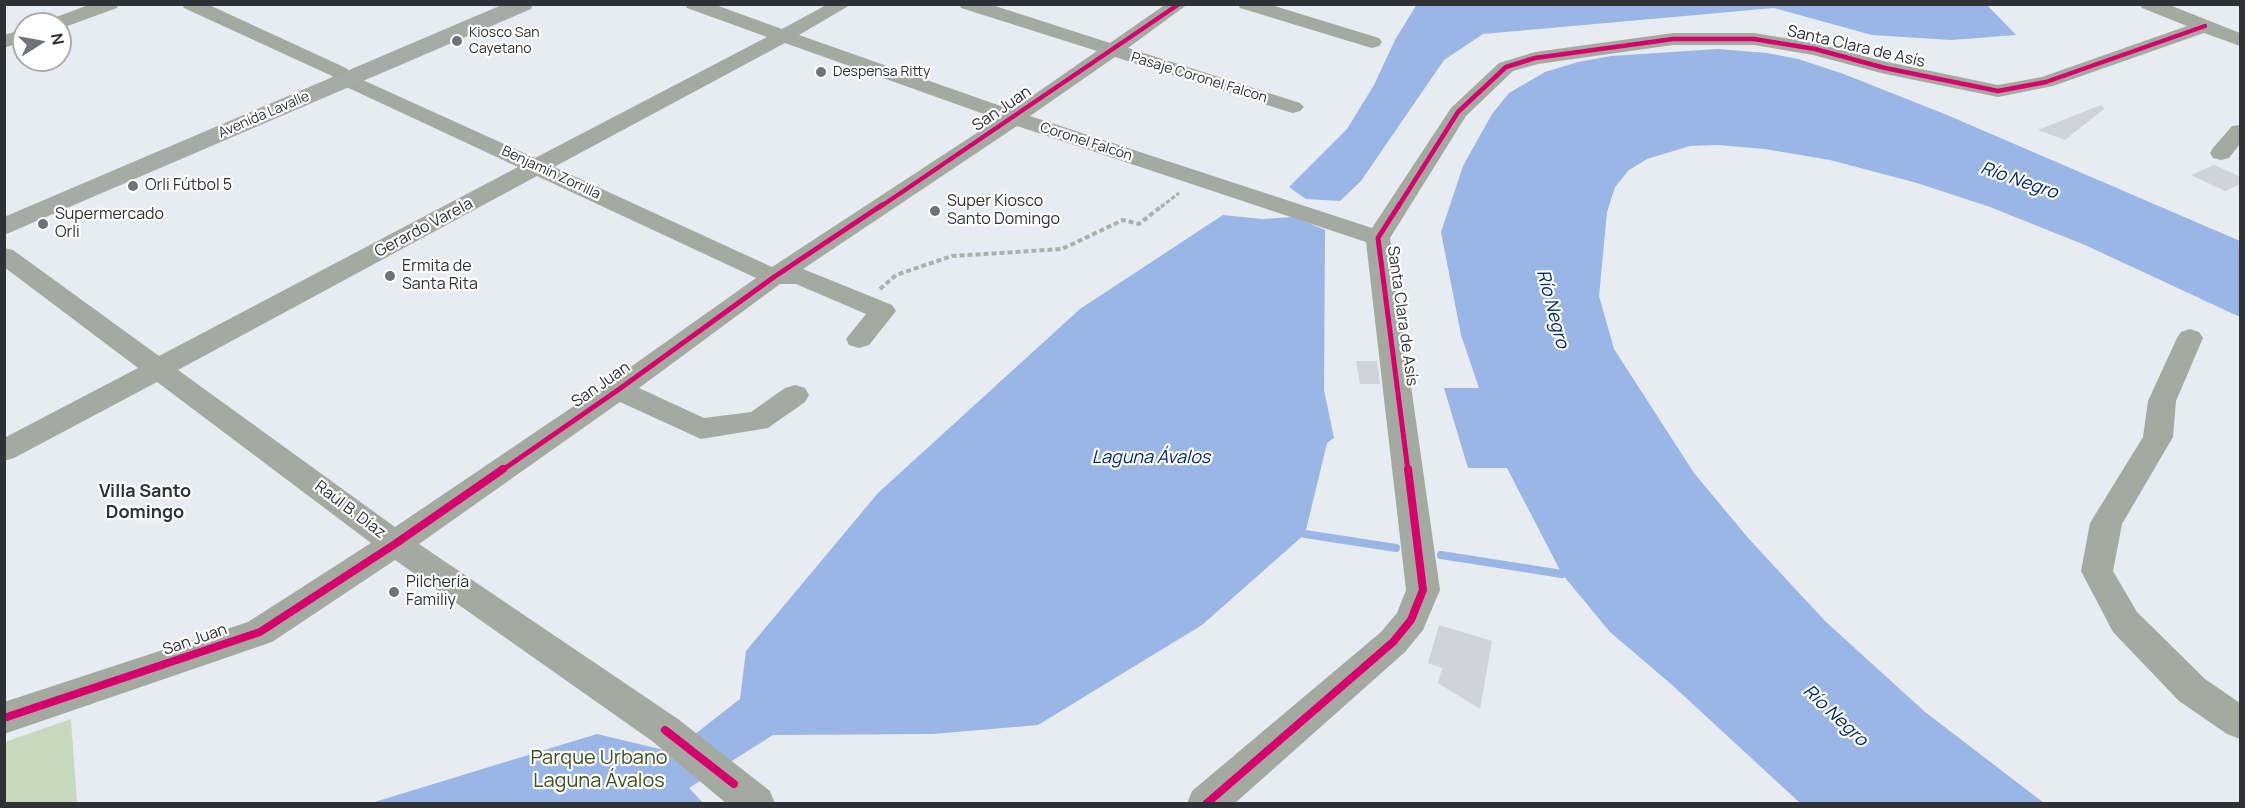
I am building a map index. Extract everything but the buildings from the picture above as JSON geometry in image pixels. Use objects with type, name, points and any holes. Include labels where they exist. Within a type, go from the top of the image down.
[{"type":"main road","name":"Avenida Lavalle","points":[[4,227],[499,4]]},
{"type":"main road","name":"Avenida Lavalle","points":[[4,213],[523,4]]},
{"type":"street","points":[[72,18],[110,4]]},
{"type":"street","name":"Benjamín Zorrilla","points":[[191,4],[774,277],[799,276],[883,311],[859,339]]},
{"type":"street","name":"Coronel Falcón","points":[[694,4],[1014,118],[1378,238]]},
{"type":"street","name":"Gerardo Varela","points":[[4,451],[843,4]]},
{"type":"street","name":"Pasaje Coronel Falcon","points":[[968,4],[1293,107]]},
{"type":"street","name":"San Juan","points":[[4,718],[260,632],[395,544],[618,390],[774,277],[1014,118],[1179,4]]},
{"type":"street","points":[[1247,4],[1372,42]]},
{"type":"street","points":[[1301,21],[1322,4]]},
{"type":"street","points":[[2149,4],[2241,40]]},
{"type":"street","name":"Santa Clara de Asís","points":[[1206,804],[1393,642],[1411,620],[1423,590],[1378,238],[1458,112],[1506,68],[1535,58],[1673,39],[1754,39],[1815,49],[1904,72],[1998,92],[2046,82],[2205,26]]},
{"type":"street","points":[[2221,153],[2241,131]]},
{"type":"street","name":"Raúl B. Díaz","points":[[4,255],[395,544],[665,730],[745,794]]},
{"type":"street","points":[[2190,338],[2162,401],[2158,437],[2106,523],[2097,571],[2125,622],[2192,690],[2241,723]]},
{"type":"street","points":[[618,390],[701,429],[758,421],[795,395]]},
{"type":"path","points":[[864,302],[896,275],[952,256],[1062,249],[1123,220],[1139,224],[1197,179]]},
{"type":"green space","points":[[71,719],[77,803],[5,803],[5,742]]},
{"type":"water","points":[[1417,4],[1987,5],[2016,35],[1951,40],[1872,35],[1774,8],[1483,34],[1444,60],[1361,181],[1340,201],[1306,199],[1289,187],[1347,129],[1374,85],[1395,40]]},
{"type":"water","name":"Río Negro","points":[[1718,49],[1767,53],[1798,59],[1841,73],[1947,115],[2240,241],[2240,317],[2085,245],[1990,207],[1917,183],[1830,160],[1765,149],[1718,145],[1690,146],[1647,159],[1629,170],[1615,187],[1607,212],[1599,296],[1614,349],[1694,473],[1749,539],[1825,621],[1925,712],[2044,803],[1800,803],[1671,684],[1610,632],[1562,574],[1507,468],[1468,468],[1444,388],[1479,388],[1461,335],[1441,232],[1463,166],[1492,114],[1509,93],[1545,72],[1578,62],[1611,56]]},
{"type":"water","name":"Laguna Ávalos","points":[[1223,215],[1262,219],[1294,217],[1325,230],[1324,390],[1334,438],[1327,443],[1305,534],[1202,625],[1038,725],[933,734],[773,735],[689,788],[703,803],[368,804],[597,734],[672,752],[740,699],[746,651],[878,493],[1080,309]]},
{"type":"waterway","points":[[1305,534],[1396,548]]},
{"type":"waterway","points":[[1441,555],[1562,574]]},
{"type":"cycle path","points":[[4,718],[260,632],[395,544],[618,390],[774,277],[1014,118],[1179,4]]},
{"type":"cycle path","points":[[1206,804],[1393,642],[1411,620],[1423,590],[1378,238],[1458,112],[1506,67],[1535,58],[1673,39],[1754,39],[1815,49],[1885,68],[1998,91],[2046,82],[2205,26]]},
{"type":"cycle path","points":[[665,730],[734,784]]},
{"type":"place","name":"Kiosco San Cayetano","points":[[457,41]]},
{"type":"place","name":"Despensa Ritty","points":[[821,72]]},
{"type":"place","name":"Orli Fútbol 5","points":[[133,186]]},
{"type":"place","name":"Super Kiosco Santo Domingo","points":[[935,211]]},
{"type":"place","name":"Supermercado Orli","points":[[43,224]]},
{"type":"place","name":"Ermita de Santa Rita","points":[[390,276]]},
{"type":"place","name":"Pilchería Familiy","points":[[394,592]]},
{"type":"district","name":"Villa Santo Domingo","points":[[145,502]]},
{"type":"park label","name":"Parque Urbano Laguna Ávalos","points":[[599,770]]}]
